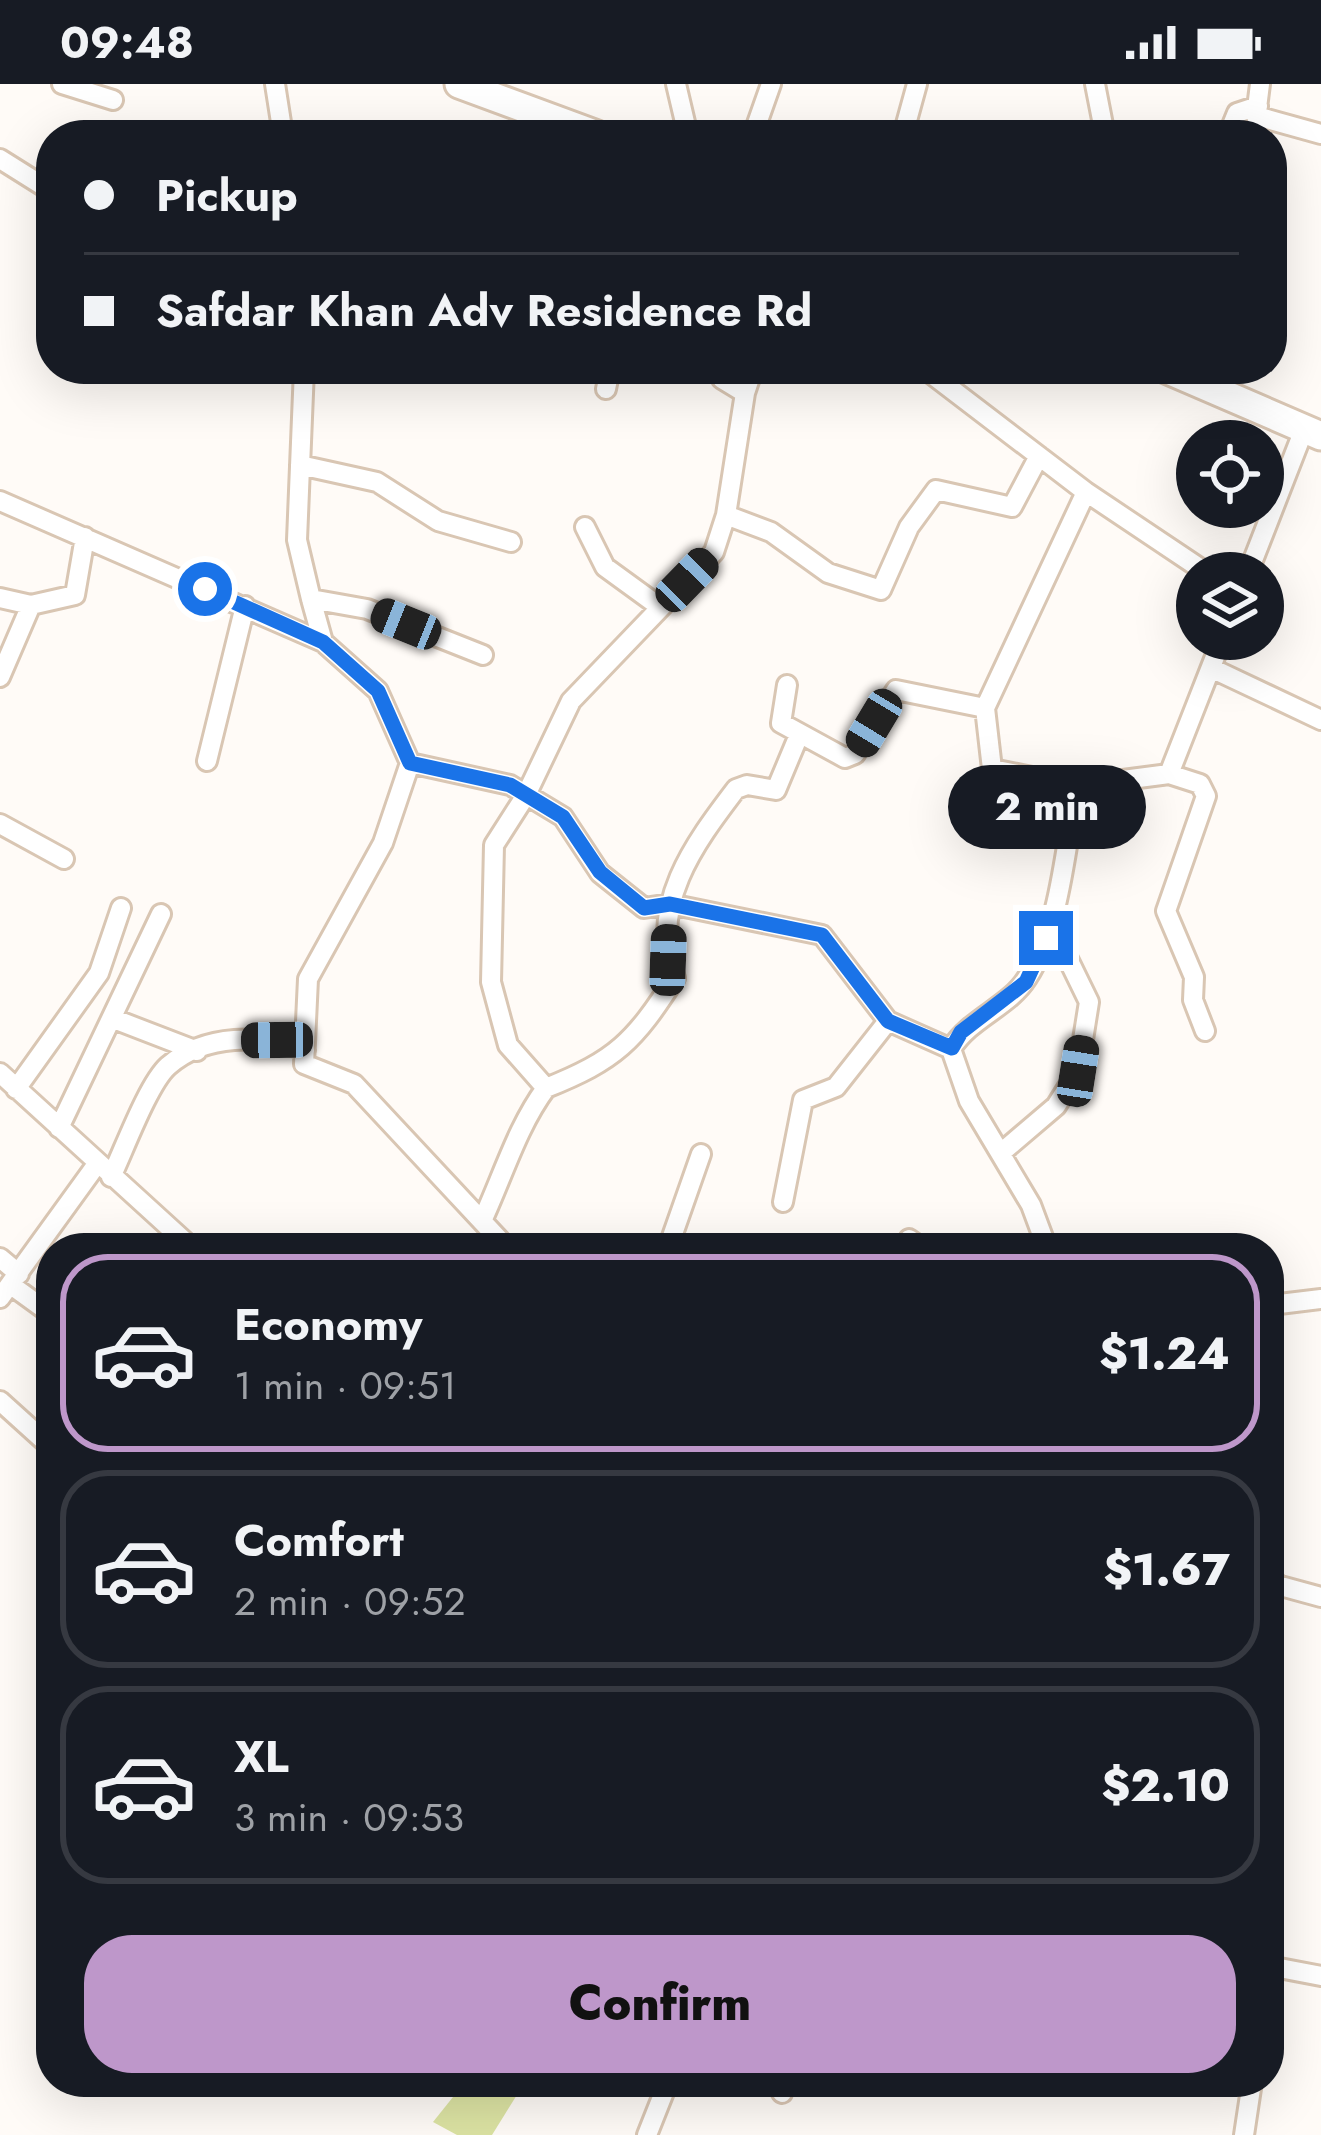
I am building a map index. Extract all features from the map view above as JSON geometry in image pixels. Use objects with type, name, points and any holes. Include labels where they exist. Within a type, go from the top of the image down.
[{"type":"main road","points":[[459,84],[556,120]]},
{"type":"main road","points":[[1202,384],[1313,431]]},
{"type":"street","points":[[62,84],[113,100]]},
{"type":"street","points":[[275,84],[281,120]]},
{"type":"street","points":[[676,84],[684,120]]},
{"type":"street","points":[[758,120],[771,84]]},
{"type":"street","points":[[907,120],[917,84]]},
{"type":"street","points":[[1095,84],[1103,120]]},
{"type":"street","points":[[1260,84],[1256,116],[1270,120]]},
{"type":"street","points":[[1234,120],[1237,113],[1258,106]]},
{"type":"street","points":[[1287,125],[1321,134]]},
{"type":"street","points":[[0,159],[36,182]]},
{"type":"street","points":[[303,384],[297,540],[323,642]]},
{"type":"street","points":[[730,384],[745,393]]},
{"type":"street","points":[[546,1088],[508,1046],[491,982],[494,845],[526,795],[571,701],[714,552],[726,515],[748,384]]},
{"type":"street","points":[[945,384],[1086,492],[1176,552]]},
{"type":"street","points":[[1258,552],[1313,431]]},
{"type":"street","points":[[726,515],[771,532],[828,573],[881,590],[909,526],[936,490],[1012,507],[1039,456]]},
{"type":"street","points":[[300,465],[377,482],[438,521],[511,542]]},
{"type":"street","points":[[1086,492],[985,708],[992,769],[1077,786],[1169,774],[1200,784],[1205,796],[1166,910],[1194,977],[1193,1000],[1205,1030]]},
{"type":"street","points":[[0,501],[323,642],[378,691],[410,763],[382,843],[308,979],[304,1064],[354,1084],[493,1233]]},
{"type":"street","points":[[585,526],[605,567],[660,607]]},
{"type":"street","points":[[0,598],[31,605],[75,595],[85,537]]},
{"type":"street","points":[[311,599],[367,609],[483,655]]},
{"type":"street","points":[[0,677],[31,605]]},
{"type":"street","points":[[207,761],[245,606]]},
{"type":"street","points":[[1169,774],[1214,660]]},
{"type":"street","points":[[1211,668],[1321,720]]},
{"type":"street","points":[[787,685],[781,723],[818,748],[850,758],[892,693],[901,689],[985,708]]},
{"type":"street","points":[[482,1221],[519,1142],[523,1120],[546,1088],[605,1064],[638,1036],[675,979],[668,960],[670,904],[688,852],[741,786],[776,790],[799,734]]},
{"type":"street","points":[[410,763],[510,785],[563,817],[600,872],[644,908],[670,904],[822,935],[888,1021],[952,1048]]},
{"type":"street","points":[[1040,1233],[1002,1152],[969,1101],[952,1048],[961,1032],[1026,982],[1049,922],[1077,786]]},
{"type":"street","points":[[0,824],[64,859]]},
{"type":"street","points":[[16,1089],[99,973],[122,908]]},
{"type":"street","points":[[58,1128],[161,914]]},
{"type":"street","points":[[1002,1152],[1056,1106],[1078,1071],[1089,1002],[1049,922]]},
{"type":"street","points":[[114,1019],[197,1051]]},
{"type":"street","points":[[783,1202],[803,1100],[836,1087],[888,1021]]},
{"type":"street","points":[[53,1233],[104,1171],[166,1067],[215,1041],[256,1040],[305,1049]]},
{"type":"street","points":[[0,1073],[175,1233]]},
{"type":"street","points":[[673,1233],[701,1154]]},
{"type":"street","points":[[10,1286],[36,1254]]},
{"type":"street","points":[[0,1258],[10,1286],[36,1304]]},
{"type":"street","points":[[1284,1303],[1321,1298]]},
{"type":"street","points":[[0,1401],[36,1433]]},
{"type":"street","points":[[1284,1587],[1321,1597]]},
{"type":"street","points":[[1284,1969],[1321,1976]]},
{"type":"street","points":[[647,2135],[662,2097]]},
{"type":"street","points":[[1244,2135],[1250,2097]]},
{"type":"green space","points":[[453,2097],[516,2097],[492,2135],[457,2135],[433,2122]]},
{"type":"route","points":[[205,589],[323,642],[378,691],[410,763],[510,785],[563,817],[600,872],[644,908],[670,904],[822,935],[888,1021],[952,1048],[961,1032],[1026,982],[1046,938]]}]
